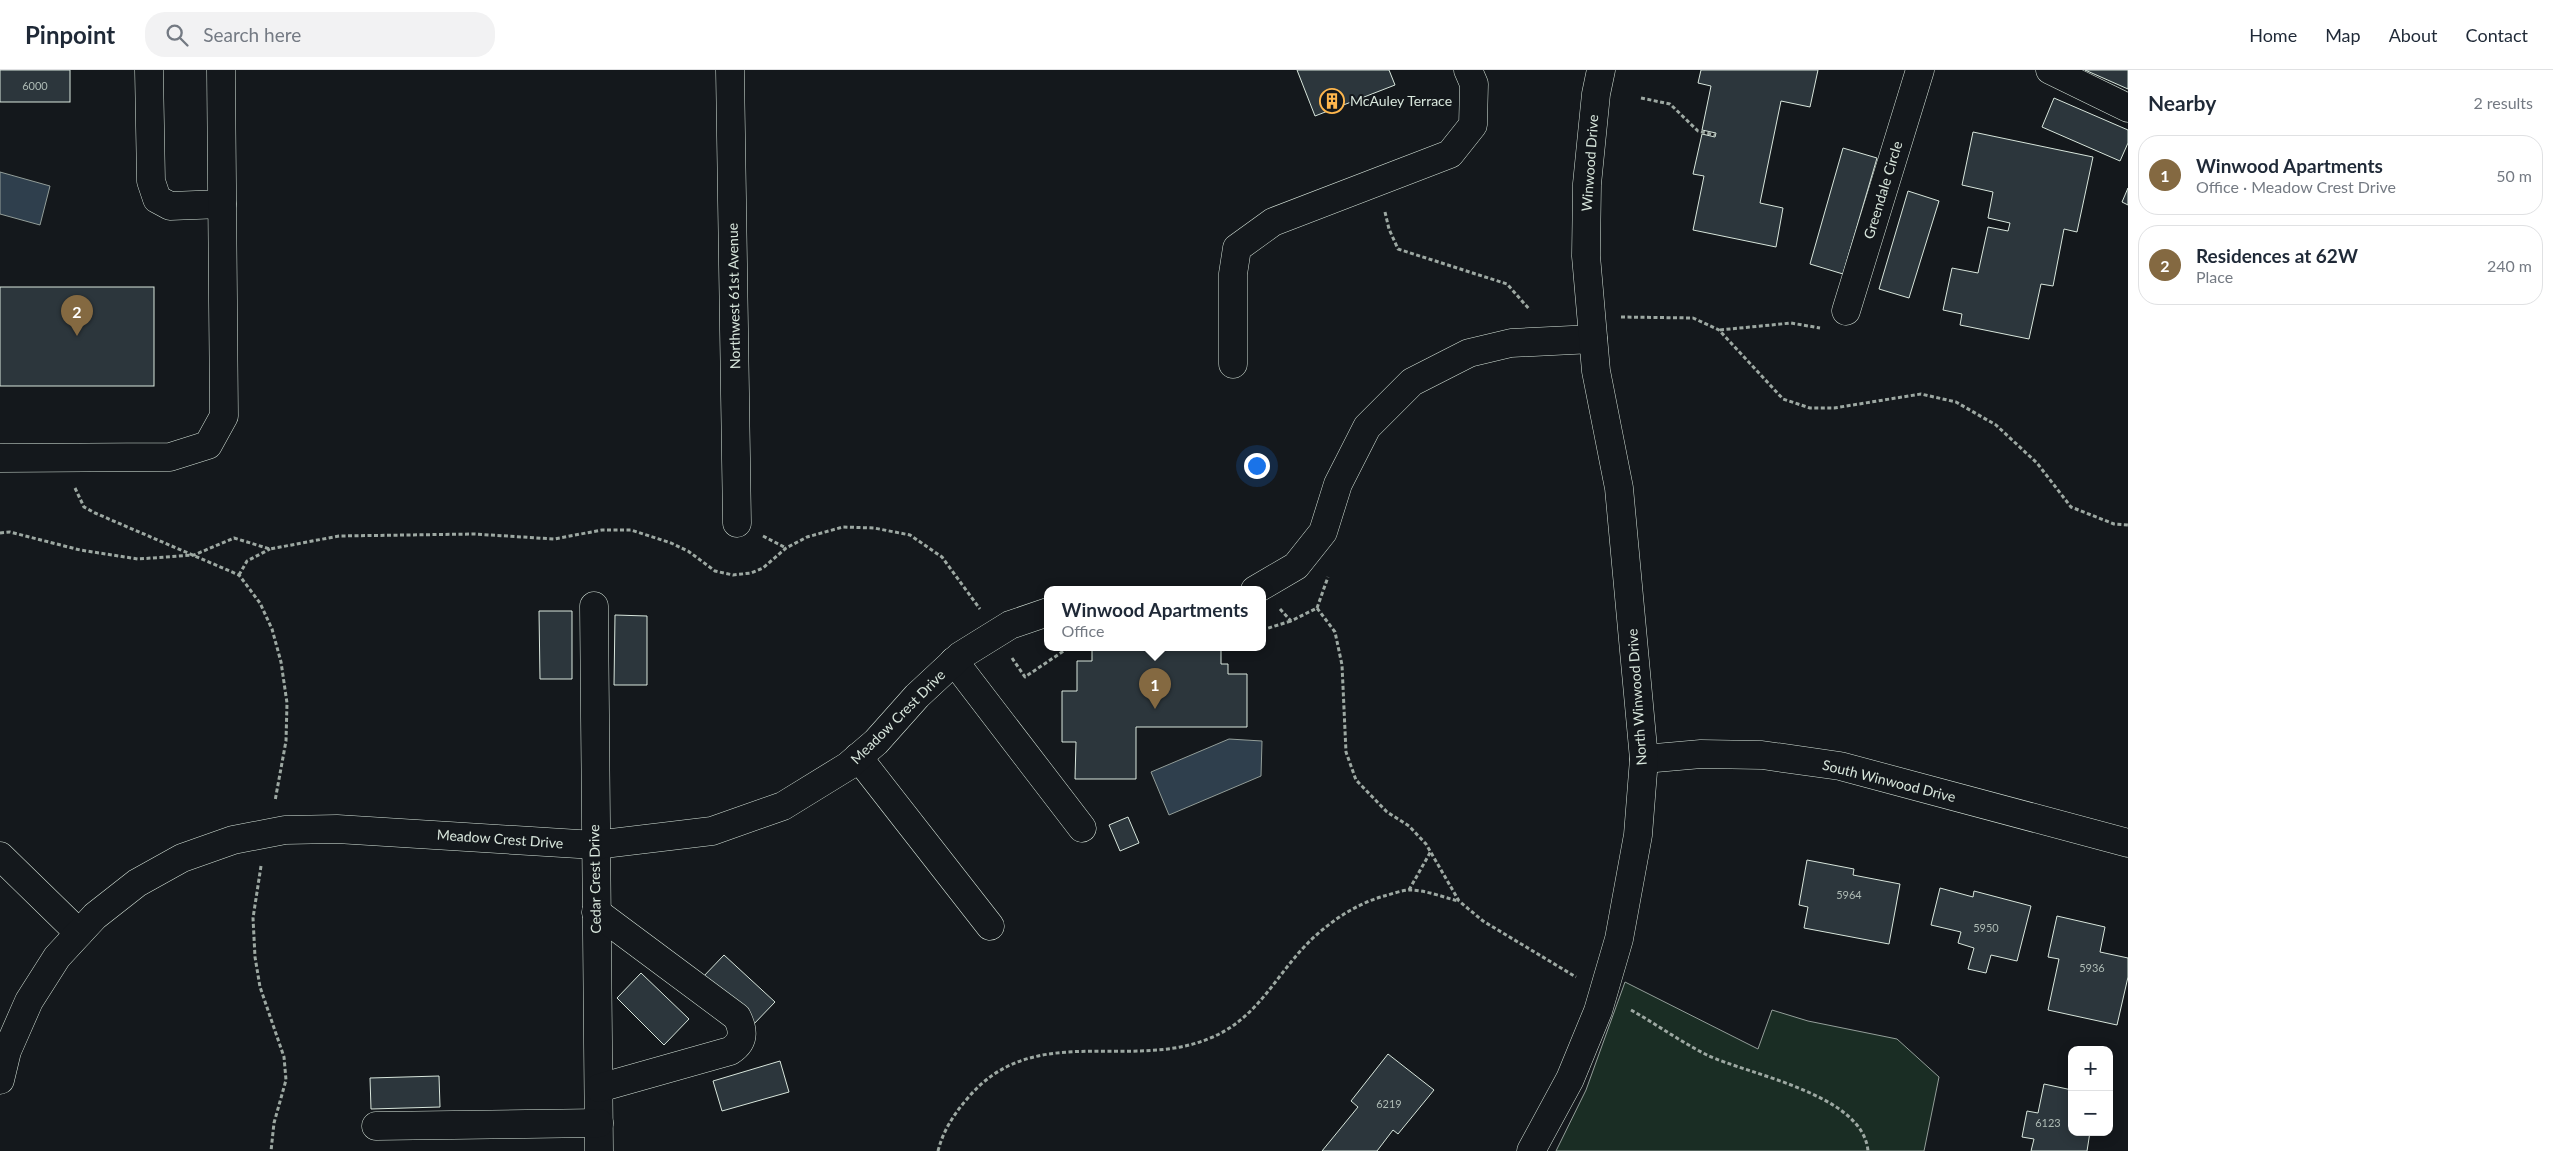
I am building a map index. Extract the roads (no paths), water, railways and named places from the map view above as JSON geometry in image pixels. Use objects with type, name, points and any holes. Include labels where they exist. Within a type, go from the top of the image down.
[{"type":"street","points":[[149,70],[150,181],[157,199],[170,206],[222,204]]},
{"type":"street","points":[[0,458],[170,457],[208,444],[224,416],[221,70]]},
{"type":"street","name":"Northwest 61st Avenue","points":[[730,70],[737,523]]},
{"type":"street","points":[[1233,364],[1233,274],[1237,248],[1273,222],[1450,154],[1473,125],[1474,84],[1468,70]]},
{"type":"street","name":"Winwood Drive","points":[[1586,256],[1587,184],[1596,94],[1601,70]]},
{"type":"street","name":"Greendale Circle","points":[[1846,311],[1920,70]]},
{"type":"street","points":[[2050,70],[2128,108]]},
{"type":"street","name":"North Winwood Drive","points":[[1531,1151],[1570,1079],[1602,994],[1620,939],[1638,836],[1644,760],[1620,488],[1596,371],[1586,256]]},
{"type":"street","points":[[1263,586],[1296,566],[1323,532],[1338,484],[1367,427],[1412,382],[1469,352],[1511,344],[1543,342],[1592,330]]},
{"type":"street","name":"Cedar Crest Drive","points":[[594,606],[595,845],[600,1151]]},
{"type":"street","name":"Meadow Crest Drive","points":[[0,1080],[7,1052],[29,1001],[57,957],[95,916],[137,883],[182,858],[233,840],[285,830],[337,829],[595,845],[712,831],[783,806],[848,766],[876,742],[917,696],[954,661],[1010,625],[1044,613]]},
{"type":"street","points":[[954,661],[1082,828]]},
{"type":"street","name":"South Winwood Drive","points":[[1644,760],[1700,754],[1762,755],[1840,766],[2128,843]]},
{"type":"street","points":[[858,757],[990,926]]},
{"type":"street","points":[[0,856],[79,933]]},
{"type":"street","points":[[596,912],[737,1016],[742,1026],[743,1035],[741,1041],[730,1052],[598,1088]]},
{"type":"street","points":[[376,1126],[599,1123]]},
{"type":"water","points":[[0,172],[50,186],[40,225],[0,214]]},
{"type":"water","points":[[1229,739],[1262,741],[1261,776],[1169,815],[1151,772]]},
{"type":"place","name":"McAuley Terrace","points":[[1332,101]]},
{"type":"place","name":"Residences at 62W","points":[[77,336]]},
{"type":"place","name":"Winwood Apartments","points":[[1155,709]]}]
